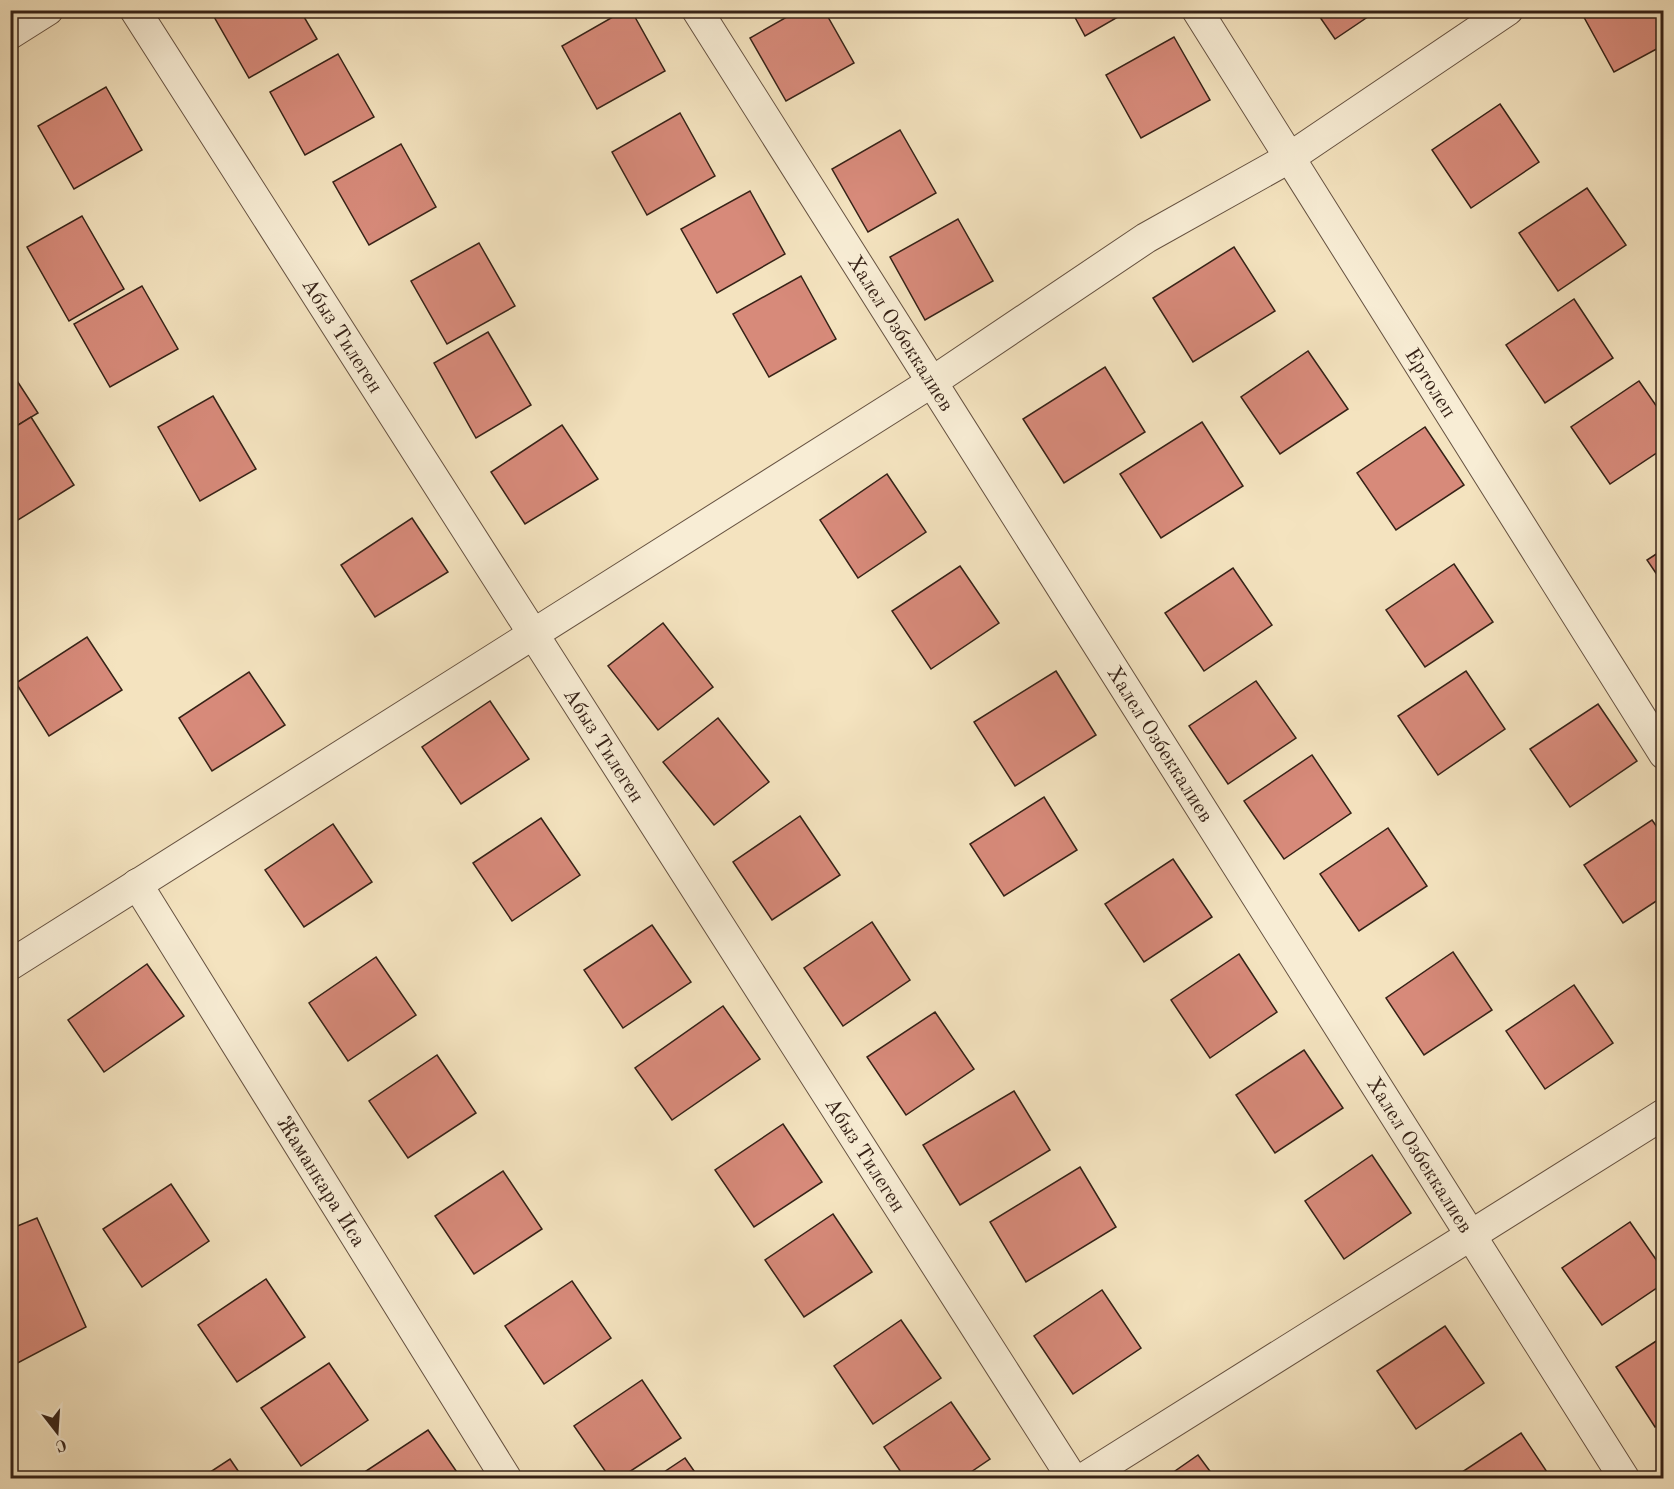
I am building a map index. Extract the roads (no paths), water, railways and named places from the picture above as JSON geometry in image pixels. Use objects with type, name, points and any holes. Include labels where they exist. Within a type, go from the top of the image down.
[{"type":"street","points":[[10,34],[48,10]]},
{"type":"street","name":"Абыз Тилеген","points":[[135,10],[1072,1479]]},
{"type":"street","name":"Халел Озбеккалиев","points":[[697,10],[1624,1479]]},
{"type":"street","name":"Ертолеп","points":[[1197,10],[1664,754]]},
{"type":"street","points":[[10,965],[932,382],[1146,238],[1289,158],[1508,10]]},
{"type":"street","name":"Жаманкара Иса","points":[[137,884],[506,1479]]},
{"type":"street","points":[[1084,1479],[1664,1114]]}]
